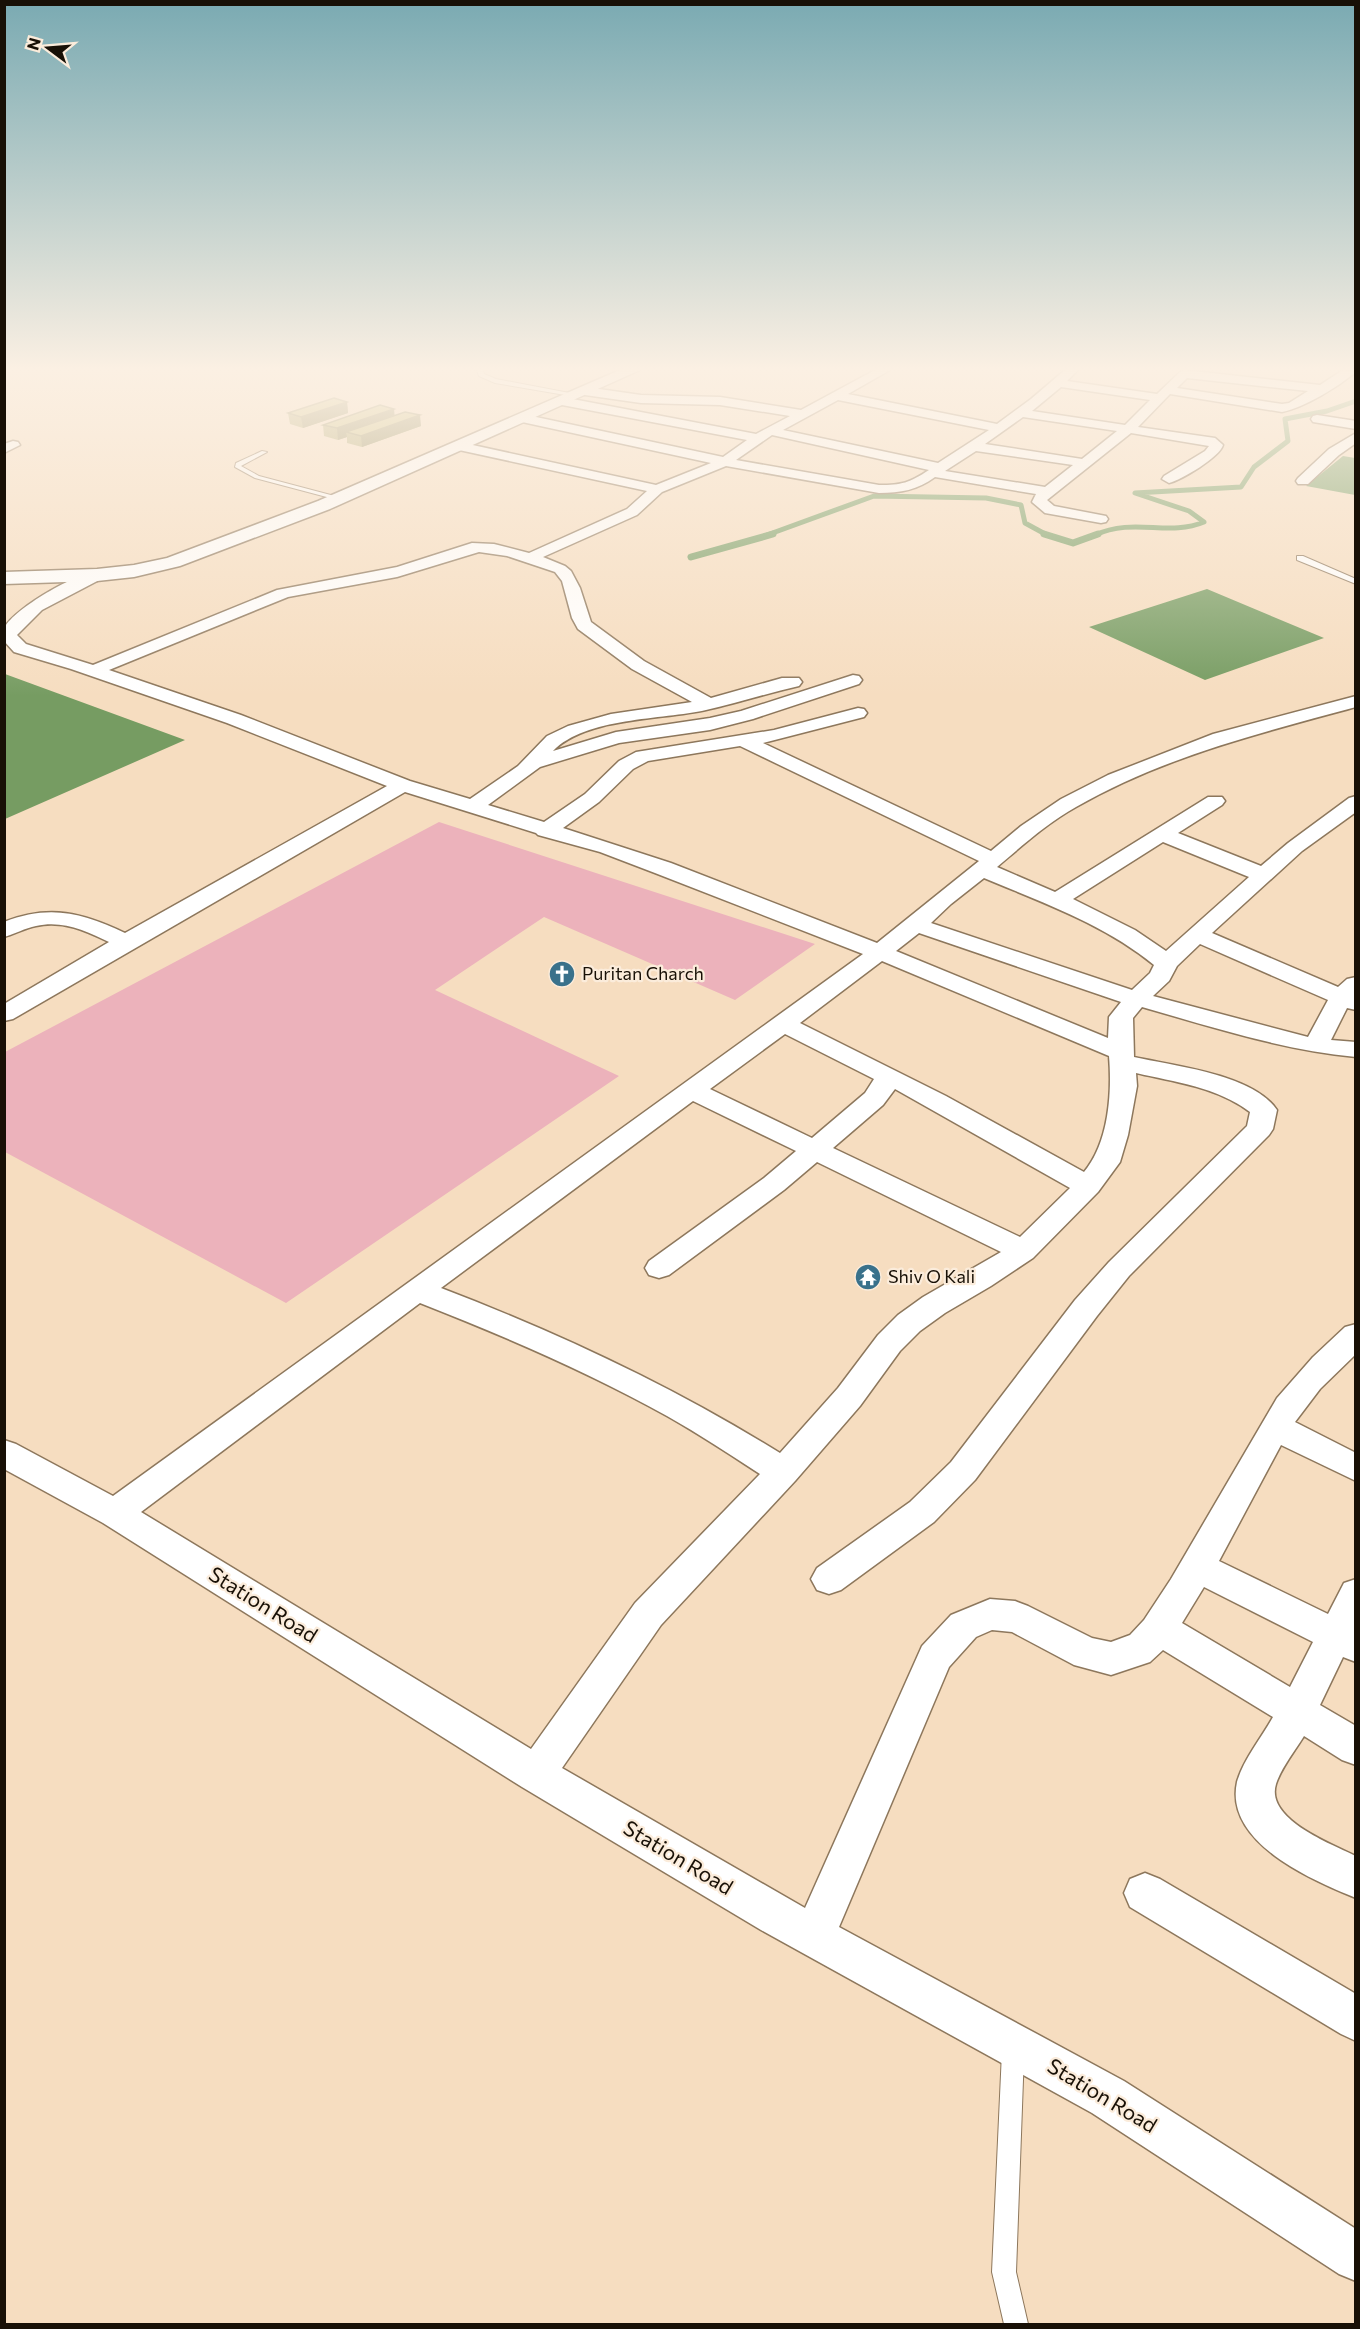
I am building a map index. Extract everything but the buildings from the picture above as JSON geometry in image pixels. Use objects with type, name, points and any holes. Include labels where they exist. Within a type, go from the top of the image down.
[{"type":"main road","points":[[4,578],[97,575],[134,571],[173,561],[383,479]]},
{"type":"street","points":[[610,479],[657,489]]},
{"type":"street","points":[[527,558],[632,512],[657,489],[683,479]]},
{"type":"street","points":[[823,479],[890,490],[915,485],[924,479]]},
{"type":"street","points":[[980,479],[1048,492]]},
{"type":"street","points":[[1065,479],[1040,498],[1039,502],[1042,507],[1101,519]]},
{"type":"street","points":[[92,671],[265,599],[302,588],[388,576],[474,548],[492,549],[560,568],[569,577],[580,619],[585,626],[638,665],[709,704]]},
{"type":"street","points":[[97,575],[51,598],[18,620],[8,635],[20,648],[282,736],[403,785],[545,831],[607,848],[663,868],[879,952],[1122,1057],[1232,1088],[1252,1099],[1264,1110],[1260,1129],[1119,1269],[1086,1308],[963,1471],[922,1512],[829,1579]]},
{"type":"street","points":[[531,764],[616,738],[710,724],[747,715],[853,680]]},
{"type":"street","points":[[472,807],[531,764],[555,739],[591,724],[615,718],[671,712],[793,682]]},
{"type":"street","points":[[115,1513],[916,925],[944,899],[1036,825],[1068,803],[1115,779],[1220,738],[1356,701]]},
{"type":"street","points":[[545,831],[592,798],[626,765],[643,756],[795,730],[858,713]]},
{"type":"street","points":[[742,740],[1149,948],[1166,963]]},
{"type":"street","points":[[4,1014],[403,785]]},
{"type":"street","points":[[1055,901],[1215,801]]},
{"type":"street","points":[[536,1774],[648,1614],[783,1472],[849,1397],[889,1343],[909,1323],[1023,1251],[1088,1186],[1107,1162],[1115,1135],[1124,1086],[1121,1017],[1136,999],[1161,976],[1166,963],[1295,847],[1356,802]]},
{"type":"street","points":[[1161,834],[1264,875]]},
{"type":"street","points":[[4,930],[28,920],[55,916],[83,921],[126,942]]},
{"type":"street","points":[[916,925],[1136,999],[1316,1046],[1356,1050]]},
{"type":"street","points":[[1197,935],[1351,994],[1316,1046]]},
{"type":"street","points":[[783,1024],[847,1053],[888,1077],[979,1123],[1088,1186]]},
{"type":"street","points":[[659,1268],[774,1184],[874,1099],[888,1077]]},
{"type":"street","points":[[691,1090],[1023,1251]]},
{"type":"street","points":[[416,1290],[581,1358],[678,1407],[783,1472]]},
{"type":"street","points":[[814,1936],[935,1657],[949,1638],[972,1619],[999,1613],[1031,1622],[1088,1654],[1114,1660],[1139,1650],[1158,1628],[1198,1567],[1295,1396],[1356,1335]]},
{"type":"street","points":[[1276,1427],[1356,1468]]},
{"type":"street","name":"Station Road","points":[[4,1453],[115,1513],[536,1774],[814,1936],[1108,2097],[1356,2257]]},
{"type":"street","points":[[1198,1567],[1345,1641]]},
{"type":"street","points":[[1356,1594],[1345,1641],[1297,1712],[1257,1781],[1255,1805],[1269,1826],[1291,1844],[1356,1878]]},
{"type":"street","points":[[1158,1628],[1356,1747]]},
{"type":"street","points":[[1145,1893],[1356,2019]]},
{"type":"lane","points":[[264,479],[338,498]]},
{"type":"lane","points":[[1300,558],[1356,582]]},
{"type":"lane","points":[[1013,2044],[1004,2272],[1016,2325]]},
{"type":"shaded area","points":[[1315,479],[1355,479],[1355,495],[1306,486]]},
{"type":"shaded area","points":[[1207,589],[1324,638],[1205,680],[1089,627]]},
{"type":"shaded area","points":[[5,674],[185,740],[5,819]]},
{"type":"shaded area","points":[[439,822],[815,944],[735,1000],[544,917],[435,990],[619,1076],[286,1303],[5,1152],[5,1052]]},
{"type":"waterway","points":[[1095,535],[1123,527],[1177,528],[1204,522],[1189,511],[1135,493],[1241,487],[1246,479]]},
{"type":"waterway","points":[[767,535],[874,496],[986,498],[1021,505],[1025,523],[1047,535]]},
{"type":"waterway","points":[[691,557],[773,534]]},
{"type":"waterway","points":[[1047,535],[1073,543],[1098,534]]},
{"type":"place","name":"Puritan Charch","points":[[562,974]]},
{"type":"place","name":"Shiv O Kali","points":[[868,1277]]}]
